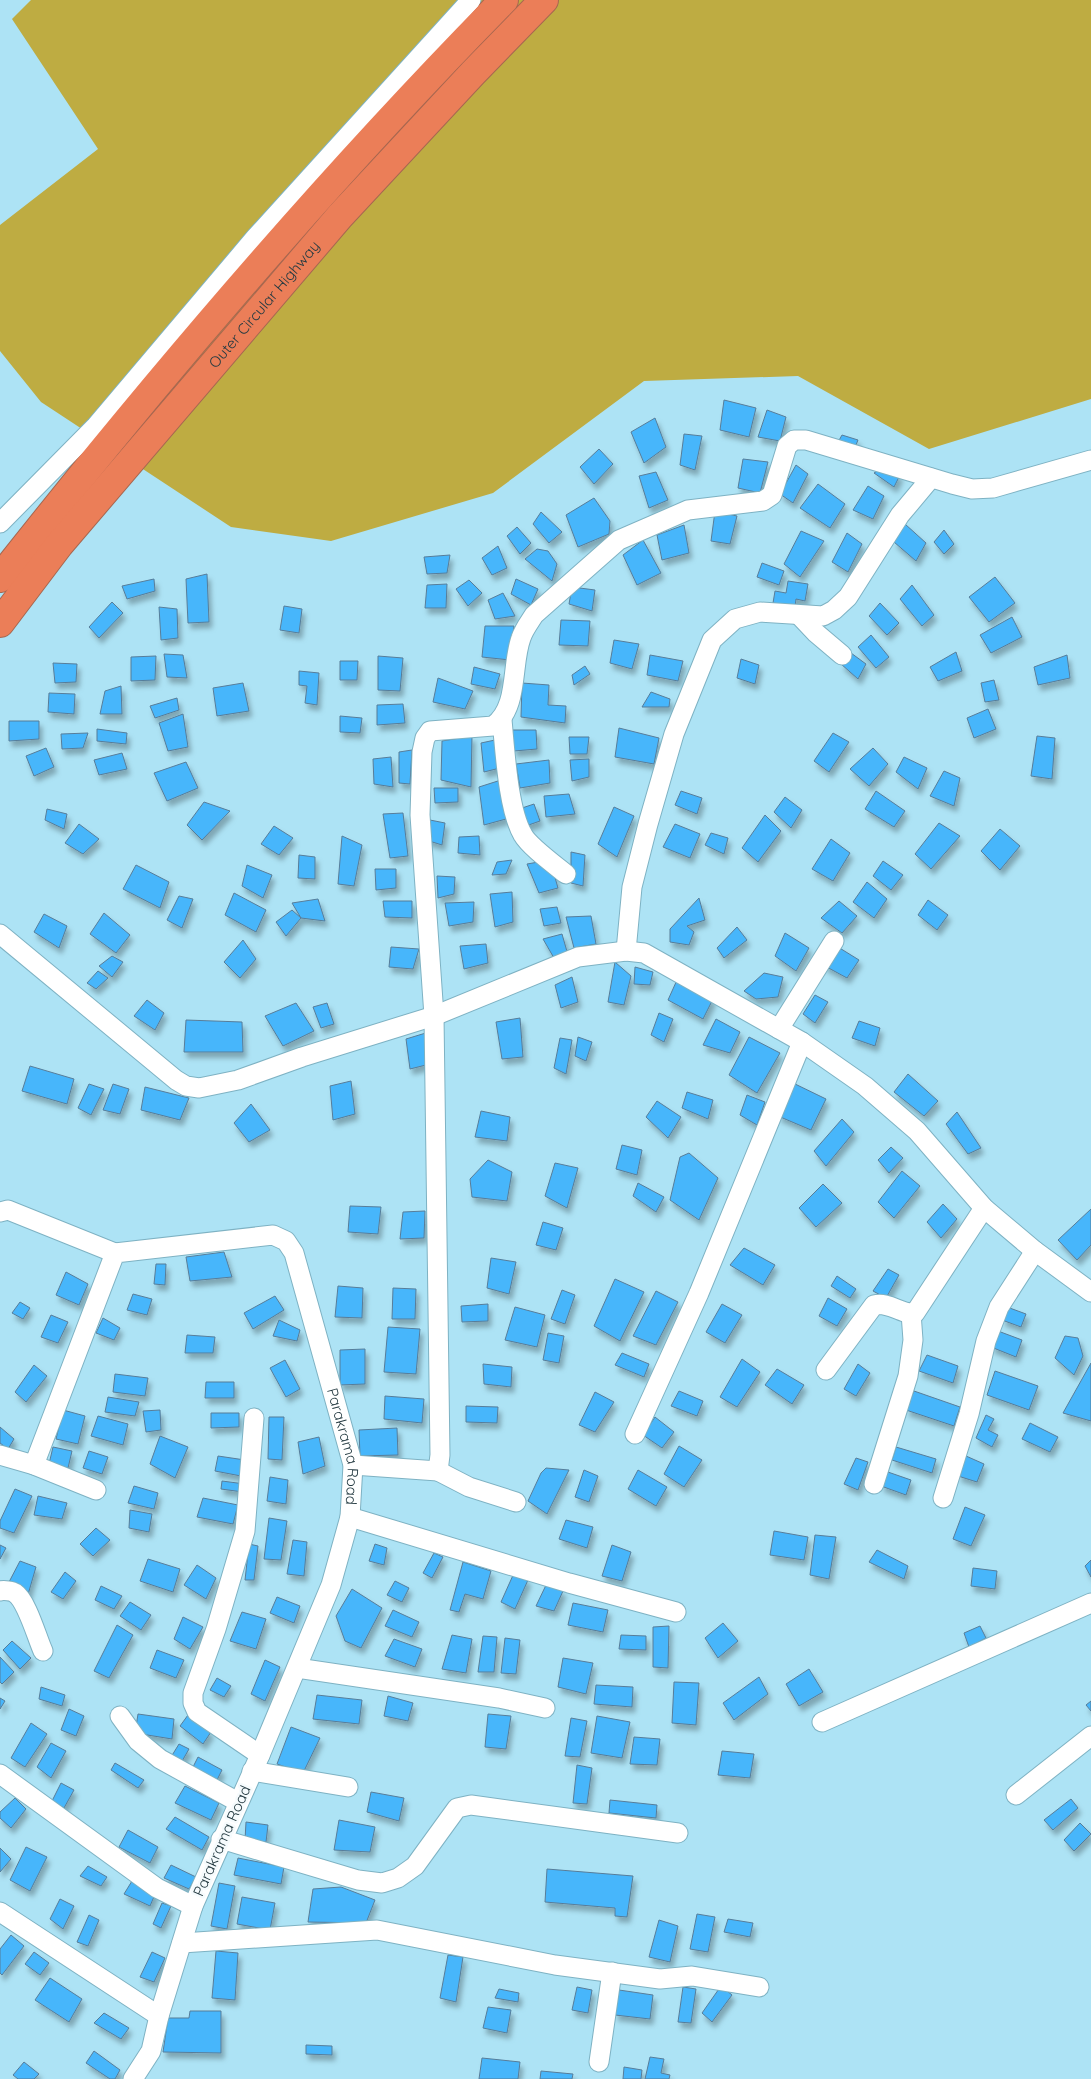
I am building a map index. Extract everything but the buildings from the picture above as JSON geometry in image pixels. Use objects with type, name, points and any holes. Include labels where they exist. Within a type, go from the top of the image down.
[{"type":"highway","name":"Outer Circular Highway","points":[[0,578],[79,478],[239,288],[415,90],[504,0]]},
{"type":"highway","name":"Outer Circular Highway","points":[[0,623],[59,545],[340,216],[544,0]]},
{"type":"street","points":[[0,523],[96,426],[254,238],[471,0]]},
{"type":"street","points":[[566,874],[524,837],[518,824],[507,766],[502,720],[509,701],[520,640],[524,629],[534,615],[619,540],[688,510],[763,501],[772,495],[787,446],[794,440],[806,440],[972,489],[993,488],[1091,460]]},
{"type":"street","points":[[626,950],[632,887],[648,824],[674,734],[712,640],[734,619],[760,612],[823,616],[834,610],[848,597],[900,515],[931,478]]},
{"type":"street","points":[[799,615],[816,633],[842,655]]},
{"type":"street","points":[[438,1471],[440,1455],[434,1016],[420,815],[422,752],[425,738],[430,731],[493,726],[502,720]]},
{"type":"street","points":[[0,934],[176,1080],[186,1086],[199,1088],[238,1080],[302,1057],[434,1016],[578,957],[626,950],[644,953],[802,1042],[865,1086],[917,1131],[984,1208],[1035,1251],[1091,1292]]},
{"type":"street","points":[[779,1029],[834,941]]},
{"type":"street","points":[[635,1434],[699,1293],[802,1042]]},
{"type":"street","points":[[826,1370],[874,1305],[891,1306],[915,1313],[984,1208]]},
{"type":"street","points":[[0,1212],[8,1210],[115,1253],[34,1465]]},
{"type":"street","name":"Parakrama Road","points":[[115,1253],[273,1235],[286,1241],[294,1253],[353,1465],[350,1517],[331,1585],[297,1668],[193,1906],[159,2016],[151,2052],[133,2079]]},
{"type":"street","points":[[943,1498],[969,1414],[986,1341],[999,1307],[1035,1251]]},
{"type":"street","points":[[874,1484],[908,1376],[913,1340],[911,1313]]},
{"type":"street","points":[[254,1418],[245,1531],[216,1629],[193,1694],[193,1703],[197,1712],[256,1763],[348,1787]]},
{"type":"street","points":[[0,1455],[34,1465],[96,1490]]},
{"type":"street","points":[[353,1465],[438,1471],[469,1487],[516,1502]]},
{"type":"street","points":[[350,1517],[569,1583],[676,1612]]},
{"type":"street","points":[[0,1592],[4,1590],[15,1593],[24,1605],[42,1651]]},
{"type":"street","points":[[822,1722],[1091,1604]]},
{"type":"street","points":[[297,1668],[499,1698],[545,1708]]},
{"type":"street","points":[[120,1716],[138,1741],[160,1759],[238,1802]]},
{"type":"street","points":[[1016,1795],[1091,1736]]},
{"type":"street","points":[[0,1774],[157,1888],[193,1906]]},
{"type":"street","points":[[221,1839],[358,1880],[382,1883],[398,1878],[415,1866],[457,1808],[471,1805],[678,1832]]},
{"type":"street","points":[[1,1916],[159,2016]]},
{"type":"street","points":[[182,1943],[377,1930],[555,1965],[660,1979],[692,1976],[759,1987]]},
{"type":"street","points":[[599,2062],[612,1972]]},
{"type":"shaded area","points":[[31,0],[1091,0],[1091,399],[929,449],[798,376],[644,381],[493,493],[331,541],[231,527],[41,402],[0,351],[0,225],[98,149],[12,19]]}]
